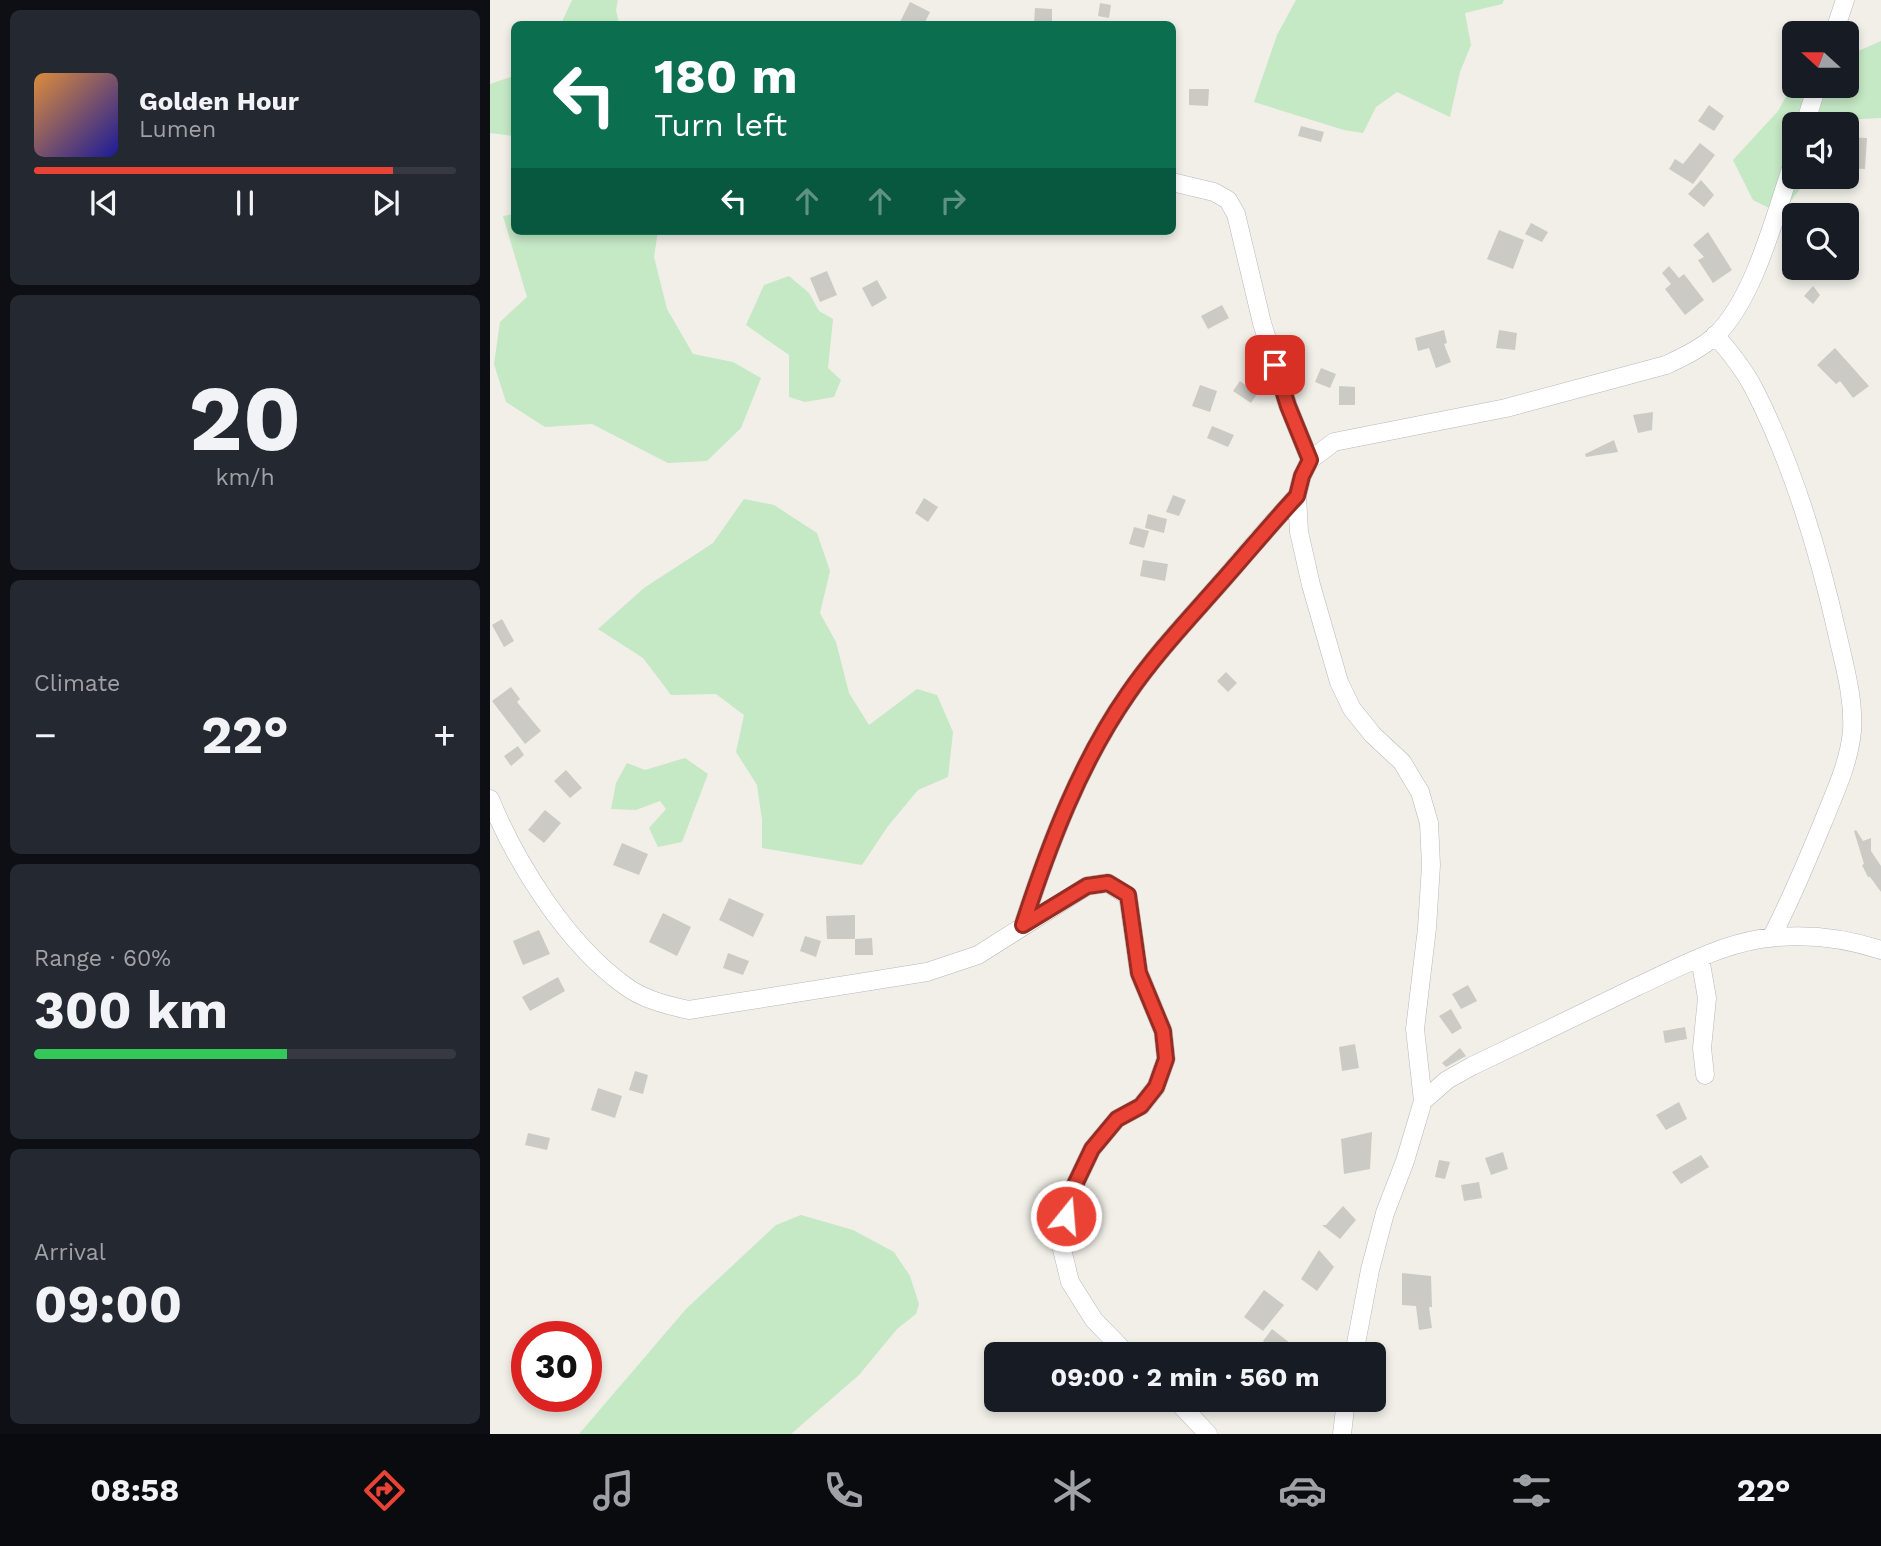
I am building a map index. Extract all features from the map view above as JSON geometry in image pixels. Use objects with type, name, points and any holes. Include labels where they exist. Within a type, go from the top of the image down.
[{"type":"street","points":[[1838,21],[1845,0]]},
{"type":"street","points":[[1176,183],[1214,192],[1228,200],[1236,214],[1262,323],[1288,406],[1310,460]]},
{"type":"street","points":[[1356,1342],[1382,1224],[1423,1101],[1415,1029],[1427,928],[1431,865],[1429,823],[1420,792],[1402,762],[1373,735],[1352,709],[1339,682],[1311,585],[1299,531],[1297,496],[1302,476],[1310,460],[1334,442],[1506,408],[1666,365],[1687,355],[1715,335],[1731,317],[1752,279],[1784,189]]},
{"type":"street","points":[[1715,335],[1752,384],[1771,424],[1831,602],[1852,699],[1852,733],[1844,769],[1792,898],[1771,938]]},
{"type":"street","points":[[1023,925],[1045,856],[1099,740],[1128,693],[1186,621],[1297,496]]},
{"type":"street","points":[[490,799],[516,854],[545,900],[586,952],[625,986],[661,1003],[688,1010],[927,972],[978,956],[1087,886],[1108,883],[1128,895],[1139,973],[1163,1031],[1166,1059],[1156,1087],[1141,1106],[1117,1119],[1092,1149],[1072,1191],[1060,1241],[1070,1282],[1094,1320],[1115,1342]]},
{"type":"street","points":[[1423,1101],[1447,1080],[1472,1066],[1725,948],[1789,936],[1824,937],[1881,950]]},
{"type":"street","points":[[1700,958],[1707,998],[1702,1048],[1705,1076]]},
{"type":"street","points":[[1187,1412],[1208,1434]]},
{"type":"street","points":[[1342,1434],[1345,1412]]},
{"type":"green space","points":[[572,0],[618,0],[616,10],[618,21],[562,21]]},
{"type":"green space","points":[[1296,0],[1504,0],[1502,4],[1465,13],[1471,45],[1460,72],[1450,117],[1397,92],[1376,107],[1363,133],[1344,130],[1254,102],[1277,35]]},
{"type":"green space","points":[[1881,41],[1881,118],[1859,119],[1859,112],[1782,112],[1782,189],[1800,189],[1789,203],[1782,203],[1781,214],[1753,200],[1733,160],[1778,111],[1785,98],[1859,98],[1859,51]]},
{"type":"green space","points":[[511,77],[511,136],[490,133],[490,84]]},
{"type":"green space","points":[[511,215],[511,235],[657,235],[654,257],[667,309],[693,354],[733,362],[761,378],[741,428],[707,461],[668,463],[592,424],[545,427],[506,402],[494,364],[500,322],[527,297],[503,216]]},
{"type":"green space","points":[[789,276],[809,293],[819,311],[833,319],[828,368],[841,380],[834,397],[805,402],[789,397],[789,355],[746,325],[764,285]]},
{"type":"green space","points":[[744,499],[774,505],[817,533],[830,571],[820,613],[836,642],[849,693],[869,725],[917,689],[937,695],[953,732],[948,777],[918,790],[888,826],[862,865],[762,848],[762,820],[757,785],[736,752],[744,715],[716,694],[671,695],[643,658],[598,629],[644,588],[713,543]]},
{"type":"green space","points":[[685,758],[708,774],[682,842],[658,847],[649,828],[666,809],[660,801],[636,810],[611,809],[616,783],[627,763],[645,770]]},
{"type":"green space","points":[[801,1215],[853,1230],[894,1252],[910,1276],[919,1304],[916,1314],[897,1329],[859,1375],[791,1434],[579,1434],[598,1412],[602,1412],[602,1407],[686,1309],[776,1225]]},
{"type":"building","points":[[910,2],[930,12],[926,21],[900,21]]},
{"type":"building","points":[[1100,3],[1111,5],[1109,18],[1098,16]]},
{"type":"building","points":[[1035,8],[1052,9],[1052,21],[1034,21]]},
{"type":"building","points":[[1189,89],[1209,89],[1208,106],[1189,105]]},
{"type":"building","points":[[1709,105],[1724,116],[1714,131],[1698,121]]},
{"type":"building","points":[[1301,126],[1324,132],[1321,142],[1298,136]]},
{"type":"building","points":[[1859,138],[1867,138],[1865,169],[1859,169]]},
{"type":"building","points":[[1700,143],[1715,155],[1693,184],[1669,169],[1675,159],[1683,164]]},
{"type":"building","points":[[1701,180],[1714,195],[1704,207],[1688,194]]},
{"type":"building","points":[[1531,223],[1548,232],[1542,242],[1525,234]]},
{"type":"building","points":[[1499,230],[1524,240],[1513,269],[1487,259]]},
{"type":"building","points":[[1708,232],[1732,270],[1713,283],[1698,260],[1704,257],[1693,245]]},
{"type":"building","points":[[1669,266],[1679,278],[1684,274],[1704,300],[1685,315],[1665,289],[1671,284],[1662,273]]},
{"type":"building","points":[[827,271],[837,295],[820,302],[810,278]]},
{"type":"building","points":[[877,280],[887,298],[872,307],[862,288]]},
{"type":"building","points":[[1813,286],[1820,295],[1813,304],[1804,296]]},
{"type":"building","points":[[1222,305],[1229,318],[1208,329],[1201,316]]},
{"type":"building","points":[[1444,330],[1447,343],[1444,344],[1451,362],[1436,368],[1429,348],[1418,351],[1415,338]]},
{"type":"building","points":[[1499,330],[1517,333],[1515,350],[1496,348]]},
{"type":"building","points":[[1835,348],[1869,386],[1853,398],[1840,381],[1836,384],[1817,365]]},
{"type":"building","points":[[1321,368],[1336,374],[1330,388],[1315,382]]},
{"type":"building","points":[[1240,381],[1257,394],[1251,403],[1233,391]]},
{"type":"building","points":[[1200,385],[1217,391],[1210,412],[1192,406]]},
{"type":"building","points":[[1339,386],[1355,387],[1355,405],[1339,405]]},
{"type":"building","points":[[1653,412],[1652,430],[1638,433],[1633,415]]},
{"type":"building","points":[[1212,426],[1234,435],[1228,447],[1207,438]]},
{"type":"building","points":[[1614,440],[1618,452],[1586,457],[1585,454]]},
{"type":"building","points":[[1173,495],[1186,500],[1179,516],[1166,512]]},
{"type":"building","points":[[924,498],[938,507],[928,522],[915,513]]},
{"type":"building","points":[[1148,514],[1167,519],[1164,533],[1145,528]]},
{"type":"building","points":[[1134,527],[1149,531],[1144,548],[1129,544]]},
{"type":"building","points":[[1143,560],[1168,564],[1165,581],[1140,576]]},
{"type":"building","points":[[502,619],[514,641],[504,647],[492,625]]},
{"type":"building","points":[[1226,672],[1237,683],[1228,692],[1217,681]]},
{"type":"building","points":[[511,687],[520,699],[517,702],[541,731],[525,744],[492,701]]},
{"type":"building","points":[[518,746],[524,755],[511,766],[504,756]]},
{"type":"building","points":[[566,770],[582,788],[570,798],[554,781]]},
{"type":"building","points":[[545,810],[561,823],[544,843],[528,830]]},
{"type":"building","points":[[1856,830],[1863,841],[1871,838],[1871,851],[1881,866],[1881,892],[1862,865],[1864,864],[1854,831]]},
{"type":"building","points":[[622,843],[648,854],[639,875],[613,865]]},
{"type":"building","points":[[729,898],[764,914],[753,937],[719,920]]},
{"type":"building","points":[[663,913],[691,927],[677,956],[649,942]]},
{"type":"building","points":[[855,915],[855,939],[827,939],[826,916]]},
{"type":"building","points":[[539,930],[550,954],[523,965],[513,941]]},
{"type":"building","points":[[805,936],[821,941],[816,957],[800,951]]},
{"type":"building","points":[[872,938],[873,955],[855,955],[855,939]]},
{"type":"building","points":[[728,953],[749,961],[743,975],[723,968]]},
{"type":"building","points":[[558,977],[565,991],[530,1011],[522,997]]},
{"type":"building","points":[[1468,985],[1477,1001],[1461,1009],[1452,994]]},
{"type":"building","points":[[1451,1009],[1462,1028],[1452,1034],[1439,1016]]},
{"type":"building","points":[[1685,1027],[1687,1039],[1665,1043],[1663,1031]]},
{"type":"building","points":[[1355,1044],[1359,1068],[1342,1071],[1339,1047]]},
{"type":"building","points":[[1460,1048],[1466,1056],[1446,1067],[1442,1063]]},
{"type":"building","points":[[635,1071],[648,1075],[643,1094],[629,1090]]},
{"type":"building","points":[[598,1088],[622,1096],[615,1118],[591,1110]]},
{"type":"building","points":[[1679,1102],[1687,1119],[1666,1130],[1656,1115]]},
{"type":"building","points":[[1372,1132],[1370,1169],[1344,1174],[1341,1139]]},
{"type":"building","points":[[528,1133],[550,1138],[547,1150],[525,1145]]},
{"type":"building","points":[[1503,1152],[1508,1169],[1491,1175],[1485,1158]]},
{"type":"building","points":[[1701,1155],[1709,1167],[1681,1184],[1672,1172]]},
{"type":"building","points":[[1439,1160],[1450,1162],[1445,1179],[1435,1177]]},
{"type":"building","points":[[1479,1182],[1482,1198],[1464,1201],[1461,1185]]},
{"type":"building","points":[[1343,1206],[1356,1220],[1340,1239],[1322,1225],[1326,1225]]},
{"type":"building","points":[[1319,1250],[1334,1267],[1317,1291],[1301,1279]]},
{"type":"building","points":[[1402,1273],[1431,1276],[1432,1307],[1429,1307],[1432,1328],[1419,1330],[1416,1306],[1402,1305]]},
{"type":"building","points":[[1264,1290],[1284,1305],[1263,1331],[1244,1317]]},
{"type":"building","points":[[1272,1329],[1289,1342],[1264,1342]]},
{"type":"route","points":[[1066,1216],[1072,1191],[1092,1149],[1117,1119],[1141,1106],[1156,1087],[1166,1059],[1163,1031],[1139,973],[1128,895],[1108,883],[1087,886],[1023,925],[1045,856],[1099,740],[1128,693],[1186,621],[1297,496],[1310,460],[1275,365]]}]
